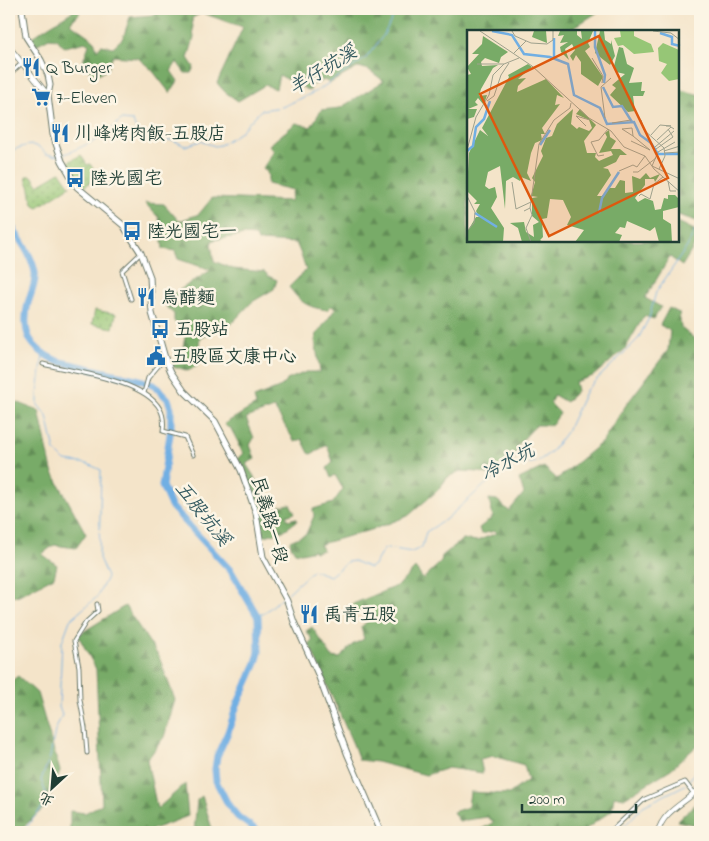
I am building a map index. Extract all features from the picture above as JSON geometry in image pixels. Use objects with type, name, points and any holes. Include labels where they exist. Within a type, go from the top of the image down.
[{"type":"main road","name":"民義路一段","points":[[22,9],[26,37],[48,75],[50,85],[48,95],[53,135],[62,161],[78,188],[124,225],[141,253],[150,277],[152,313],[165,358],[171,372],[184,391],[215,421],[241,470],[256,513],[263,557],[284,596],[317,672],[347,753],[381,832]]},
{"type":"street","points":[[9,47],[48,95]]},
{"type":"street","points":[[9,75],[22,63]]},
{"type":"street","points":[[131,299],[122,271],[141,253]]},
{"type":"street","points":[[145,392],[148,378],[165,358]]},
{"type":"street","points":[[44,364],[106,379],[145,392],[160,409],[163,416],[163,432],[184,437],[193,455]]},
{"type":"street","points":[[87,754],[80,700],[79,668],[74,641],[86,622],[98,611],[97,604]]},
{"type":"street","points":[[610,832],[645,799],[685,782],[694,794]]},
{"type":"street","points":[[658,832],[667,814],[694,794],[700,786]]},
{"type":"green space","points":[[76,9],[80,13],[70,23],[94,40],[97,50],[101,45],[113,47],[123,38],[130,17],[152,15],[168,9],[592,9],[598,12],[570,30],[467,30],[467,242],[679,242],[679,222],[700,233],[700,237],[682,266],[670,257],[645,298],[661,307],[654,319],[644,316],[625,349],[593,376],[575,382],[577,391],[566,402],[554,395],[550,403],[560,413],[552,425],[536,425],[518,445],[513,462],[494,476],[480,472],[460,471],[448,477],[437,491],[408,516],[374,529],[324,543],[320,545],[323,550],[295,552],[290,541],[306,534],[314,516],[313,509],[333,503],[343,489],[335,475],[331,478],[327,468],[333,462],[327,445],[311,454],[309,453],[302,439],[295,442],[274,408],[246,418],[254,438],[250,445],[255,459],[246,464],[273,506],[290,504],[295,513],[286,516],[288,520],[296,518],[297,521],[283,531],[261,537],[260,512],[238,459],[244,453],[230,427],[228,428],[224,424],[256,405],[254,398],[279,388],[287,380],[306,372],[320,372],[315,340],[317,334],[336,308],[331,306],[327,310],[309,306],[301,301],[289,287],[306,270],[296,243],[258,241],[256,236],[244,235],[213,240],[211,244],[214,261],[233,269],[265,272],[268,276],[277,280],[274,289],[252,302],[231,324],[200,338],[198,354],[202,362],[188,371],[175,368],[172,365],[180,360],[187,329],[181,329],[174,321],[174,314],[167,308],[164,300],[211,270],[178,259],[175,251],[163,249],[159,218],[145,203],[164,204],[179,221],[199,214],[212,198],[290,201],[293,190],[268,184],[268,174],[263,168],[274,151],[269,145],[296,123],[311,127],[321,110],[340,108],[384,81],[369,70],[359,67],[330,83],[324,80],[310,86],[310,91],[279,75],[276,89],[265,85],[238,101],[225,92],[217,83],[243,27],[202,13],[192,18],[194,38],[188,58],[194,67],[191,73],[185,73],[177,62],[171,71],[178,81],[170,93],[152,70],[138,58],[113,56],[107,70],[95,75],[84,66],[84,58],[89,45],[86,42],[64,47],[57,39],[49,38],[36,45],[30,38]]},
{"type":"green space","points":[[679,89],[700,95],[700,222],[679,215]]},
{"type":"green space","points":[[81,155],[87,165],[90,164],[98,176],[84,187],[68,162]]},
{"type":"green space","points":[[60,172],[70,186],[38,207],[34,205],[26,176],[32,176],[38,185]]},
{"type":"green space","points":[[669,308],[679,313],[681,328],[700,343],[700,743],[671,769],[624,798],[614,796],[612,810],[582,832],[476,832],[494,822],[487,817],[459,821],[453,812],[468,807],[470,792],[509,794],[528,780],[524,765],[493,756],[480,759],[483,773],[448,768],[426,775],[377,762],[359,760],[309,644],[313,640],[306,631],[312,627],[332,657],[340,658],[352,645],[364,639],[361,627],[374,616],[367,607],[349,617],[348,606],[399,585],[415,568],[423,579],[441,562],[442,556],[463,539],[477,541],[497,533],[495,531],[481,534],[479,528],[493,517],[489,499],[497,500],[509,511],[524,493],[519,479],[544,467],[557,479],[602,442],[626,405],[668,350],[670,331],[660,325]]},
{"type":"green space","points":[[95,310],[116,314],[113,328],[92,324]]},
{"type":"green space","points":[[9,399],[39,411],[52,471],[86,534],[76,548],[54,545],[42,554],[57,565],[54,577],[17,596],[9,596]]},
{"type":"green space","points":[[125,606],[159,657],[175,700],[164,737],[147,760],[157,809],[185,784],[188,816],[150,832],[70,832],[70,811],[85,813],[102,804],[96,669],[78,635]]},
{"type":"green space","points":[[18,676],[37,693],[60,771],[47,805],[18,832],[9,832],[9,683]]},
{"type":"green space","points":[[202,796],[213,832],[194,832],[197,800]]},
{"type":"green space","points":[[700,799],[700,826],[677,821]]},
{"type":"waterway","name":"羊仔坑溪","points":[[62,155],[103,137],[121,120],[133,121],[141,140],[173,140],[185,146],[200,141],[215,146],[220,145],[239,133],[261,110],[282,107],[317,91],[366,58],[383,36],[397,9]]},
{"type":"waterway","name":"羊仔坑溪","points":[[9,151],[33,145],[42,149],[46,154],[58,156]]},
{"type":"waterway","name":"冷水坑","points":[[287,594],[313,570],[330,576],[347,562],[354,561],[370,568],[375,564],[383,550],[387,548],[412,552],[422,547],[426,532],[445,520],[487,483],[517,465],[537,462],[551,452],[567,431],[586,390],[638,339],[649,318],[656,292],[687,247],[700,221]]},
{"type":"waterway","name":"五股坑溪","points":[[9,222],[28,253],[35,273],[34,285],[26,314],[27,331],[30,339],[40,351],[57,361],[140,380],[154,385],[168,399],[171,408],[171,428],[162,486],[171,506],[231,571],[258,617],[259,652],[256,663],[217,756],[215,769],[216,781],[229,806],[238,817],[259,832]]},
{"type":"waterway","points":[[24,832],[46,802],[47,796],[41,780],[50,757],[55,731],[62,715],[59,707],[62,642],[70,620],[97,597],[107,577],[99,558],[101,470],[88,464],[65,461],[55,451],[47,416],[38,405],[43,354]]},
{"type":"waterway","name":"冷水坑","points":[[256,614],[263,614],[283,597]]},
{"type":"waterway","points":[[688,783],[700,762]]},
{"type":"waterway","points":[[619,832],[643,806],[685,785]]},
{"type":"place","name":"Q Burger","points":[[31,67]]},
{"type":"place","name":"7-Eleven","points":[[41,97]]},
{"type":"place","name":"川峰烤肉飯-五股店","points":[[60,133]]},
{"type":"place","name":"陸光國宅","points":[[75,178]]},
{"type":"place","name":"陸光國宅一","points":[[132,231]]},
{"type":"place","name":"烏醋麵","points":[[146,297]]},
{"type":"place","name":"五股站","points":[[160,329]]},
{"type":"place","name":"五股區文康中心","points":[[156,356]]},
{"type":"place","name":"禹青五股","points":[[309,614]]}]
